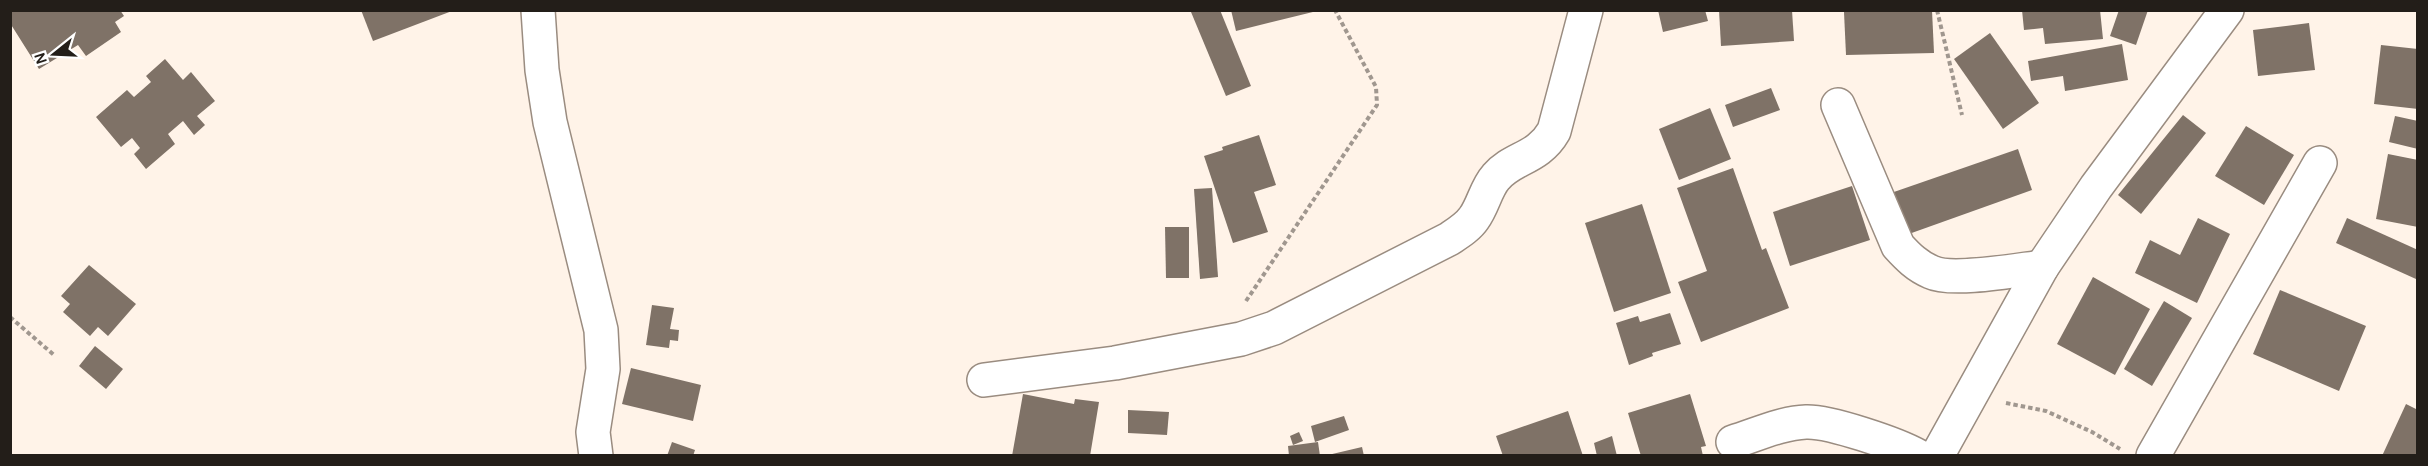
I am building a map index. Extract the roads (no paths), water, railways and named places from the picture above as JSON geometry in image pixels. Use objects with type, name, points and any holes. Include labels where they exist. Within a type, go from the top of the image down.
[{"type":"street","points":[[538,10],[542,70],[550,122],[601,330],[603,369],[593,432],[596,456]]},
{"type":"street","points":[[984,380],[1114,363],[1241,339],[1274,328],[1449,239],[1466,227],[1475,217],[1494,178],[1540,149],[1554,130],[1586,10]]},
{"type":"street","points":[[1937,456],[2042,267],[2096,187],[2227,10]]},
{"type":"street","points":[[1838,105],[1898,246],[1912,261],[1933,273],[1956,276],[2042,267]]},
{"type":"street","points":[[2153,456],[2320,163]]},
{"type":"street","points":[[1733,442],[1782,426],[1807,422],[1863,435],[1918,456]]}]
